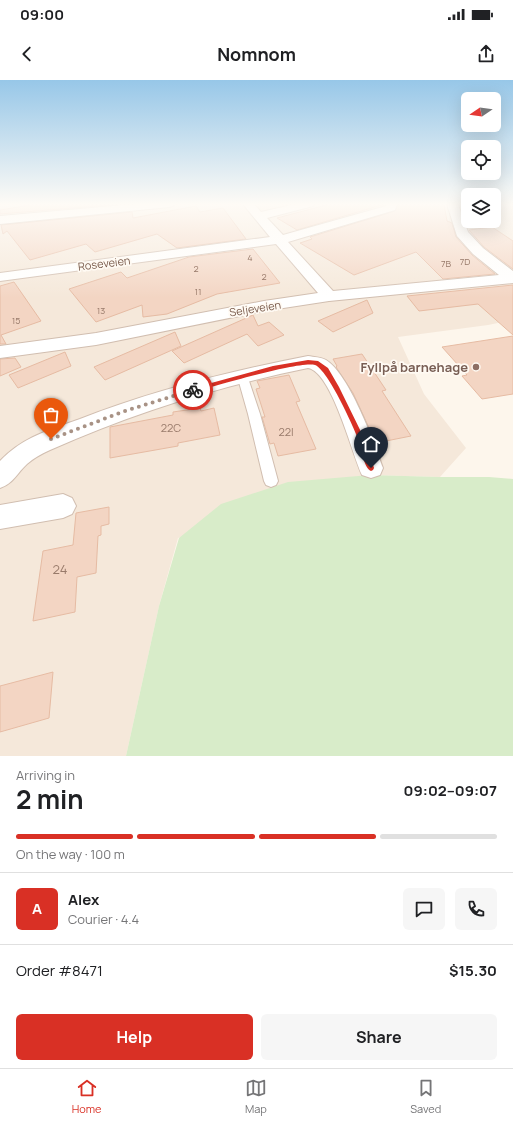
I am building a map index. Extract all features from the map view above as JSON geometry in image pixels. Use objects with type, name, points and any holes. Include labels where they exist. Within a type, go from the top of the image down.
[{"type":"street","points":[[276,236],[329,296]]},
{"type":"street","name":"Roseveien","points":[[0,277],[280,240],[298,236]]},
{"type":"street","points":[[464,236],[478,251],[512,278]]},
{"type":"street","name":"Seljeveien","points":[[0,352],[144,331],[223,313],[329,296],[512,278]]},
{"type":"street","points":[[0,477],[18,458],[31,448],[125,411],[242,376],[308,362],[316,363],[326,370],[337,388],[363,442],[371,468]]},
{"type":"street","points":[[0,517],[62,506]]},
{"type":"lane","points":[[242,376],[254,414],[271,481]]},
{"type":"shaded area","points":[[0,236],[513,236],[513,320],[488,325],[398,337],[424,394],[466,448],[440,477],[370,475],[178,538],[159,606],[126,756],[0,756]]},
{"type":"green space","points":[[370,475],[489,477],[513,479],[513,756],[126,756],[159,606],[179,538],[221,504],[288,482]]},
{"type":"building","points":[[11,236],[152,236],[95,252],[86,244],[30,260]]},
{"type":"building","points":[[159,236],[243,236],[246,239],[177,248]]},
{"type":"building","points":[[315,236],[456,236],[472,255],[495,274],[443,279],[416,252],[354,275],[300,243],[312,239],[310,237]]},
{"type":"building","points":[[474,236],[505,236],[513,241],[513,269],[484,247]]},
{"type":"building","points":[[253,249],[280,283],[217,294],[167,314],[143,317],[142,305],[96,322],[69,289],[121,272],[127,278],[189,257]]},
{"type":"building","points":[[14,282],[41,321],[1,335],[6,344],[0,344],[0,286]]},
{"type":"building","points":[[513,285],[513,335],[478,304],[419,311],[407,296]]},
{"type":"building","points":[[367,300],[373,313],[333,332],[318,321]]},
{"type":"building","points":[[253,315],[258,326],[269,322],[284,335],[258,346],[247,334],[184,363],[172,351]]},
{"type":"building","points":[[175,332],[181,346],[105,380],[94,367]]},
{"type":"building","points":[[513,336],[513,394],[482,399],[462,376],[467,375],[442,347]]},
{"type":"building","points":[[65,352],[71,366],[18,388],[9,375]]},
{"type":"building","points":[[362,354],[386,390],[382,391],[411,436],[376,443],[353,393],[336,367],[337,366],[333,359]]},
{"type":"building","points":[[15,358],[21,367],[0,376],[0,359]]},
{"type":"building","points":[[289,375],[300,401],[296,402],[316,449],[278,456],[274,443],[270,444],[262,417],[265,417],[256,389],[260,388],[257,381]]},
{"type":"building","points":[[200,408],[201,411],[214,408],[220,435],[178,443],[178,446],[110,458],[110,427],[173,415],[173,412]]},
{"type":"building","points":[[109,507],[109,524],[101,526],[101,535],[98,536],[96,573],[77,577],[75,612],[33,621],[43,551],[73,545],[76,513]]},
{"type":"building","points":[[53,672],[49,718],[0,732],[0,686]]},
{"type":"way so far","points":[[51,439],[125,411],[193,390]]},
{"type":"place","name":"Fyllpå barnehage","points":[[476,367]]},
{"type":"route","points":[[193,390],[273,368],[308,362],[316,363],[326,370],[337,388],[363,442],[371,468]]}]
